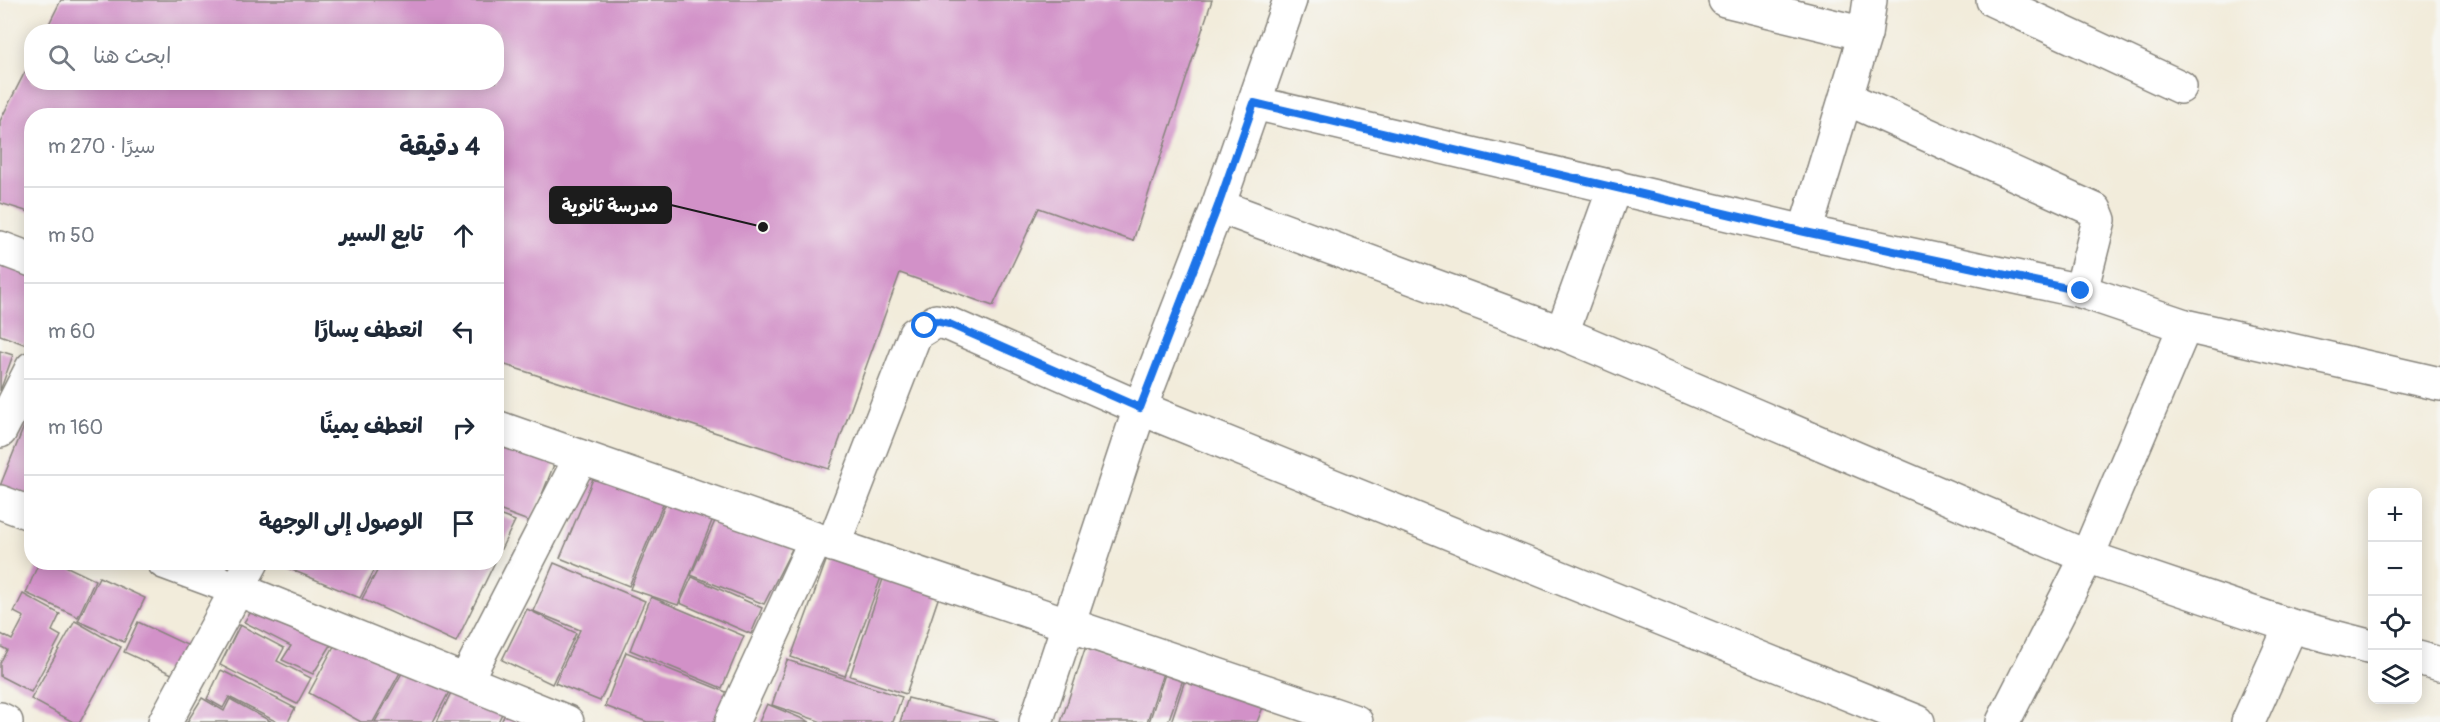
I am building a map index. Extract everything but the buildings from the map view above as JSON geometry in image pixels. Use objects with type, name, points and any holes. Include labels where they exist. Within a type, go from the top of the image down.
[{"type":"street","points":[[1036,722],[1140,408],[1218,206],[1290,0]]},
{"type":"street","points":[[1725,0],[1865,34]]},
{"type":"street","points":[[1805,232],[1865,34],[1870,0]]},
{"type":"street","points":[[1993,0],[2180,87]]},
{"type":"street","points":[[1846,98],[2094,210],[2099,220],[2081,291]]},
{"type":"street","points":[[1254,103],[1805,232],[2081,291],[2185,326],[2440,384]]},
{"type":"street","points":[[1562,333],[1615,186]]},
{"type":"street","points":[[1218,206],[1562,333],[2087,557],[2291,626],[2368,646]]},
{"type":"street","points":[[0,248],[24,257]]},
{"type":"street","points":[[732,722],[824,542],[915,334],[936,321],[949,324],[1140,408],[1918,722]]},
{"type":"street","points":[[2003,722],[2087,557],[2185,326]]},
{"type":"street","points":[[0,431],[24,384]]},
{"type":"street","points":[[504,430],[824,542],[1356,722]]},
{"type":"street","points":[[466,680],[581,457]]},
{"type":"street","points":[[0,502],[24,511]]},
{"type":"street","points":[[210,570],[244,576],[466,680],[567,722]]},
{"type":"street","points":[[165,722],[244,576]]},
{"type":"street","points":[[2248,722],[2291,626]]},
{"type":"street","points":[[2422,659],[2440,664]]},
{"type":"street","points":[[0,719],[6,722]]},
{"type":"place","name":"مدرسة ثانوية","points":[[763,227]]},
{"type":"route","points":[[925,326],[936,321],[949,324],[1140,408],[1218,206],[1254,103],[1805,232],[2081,291]]}]
